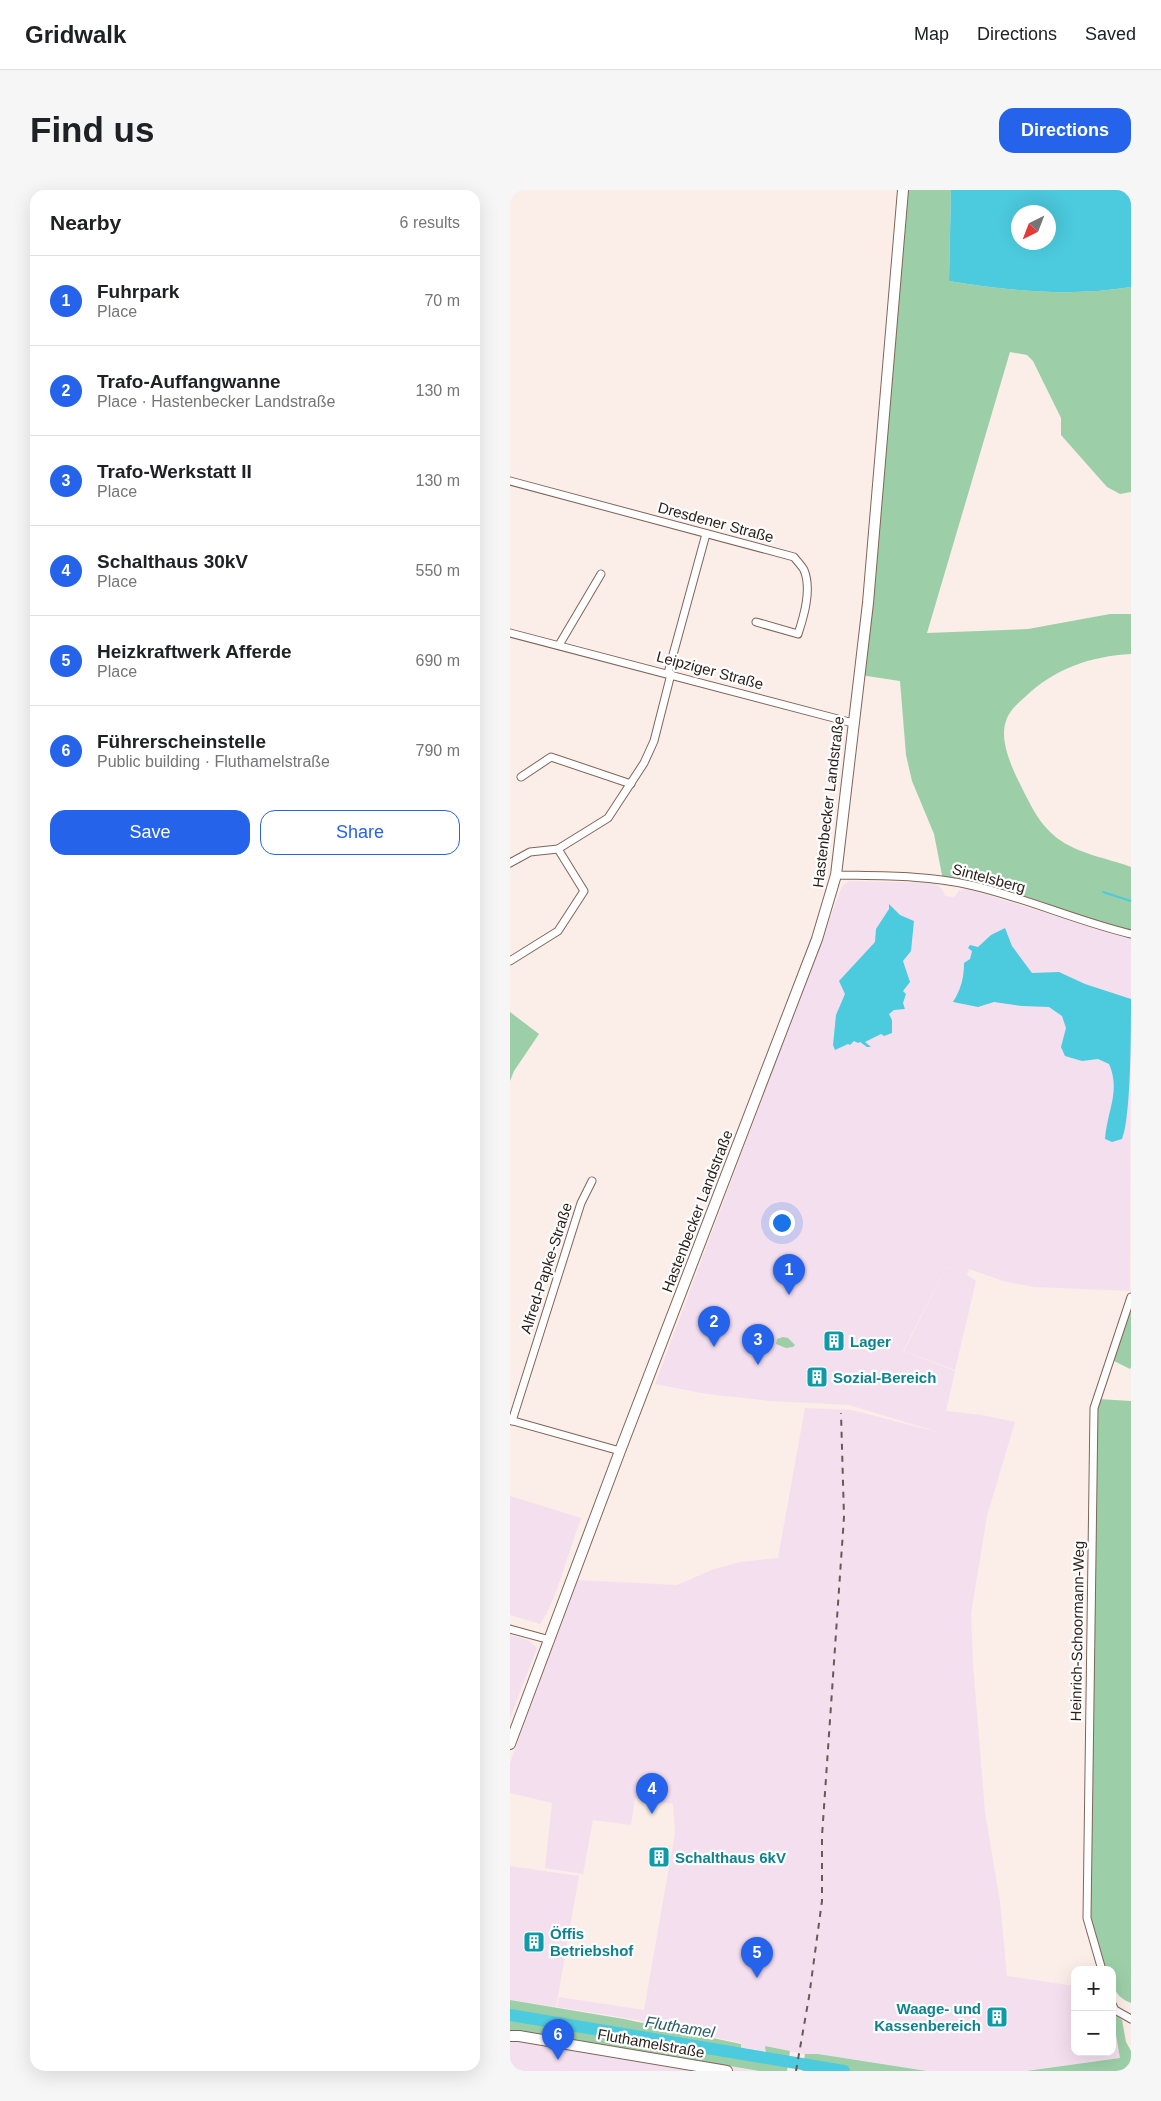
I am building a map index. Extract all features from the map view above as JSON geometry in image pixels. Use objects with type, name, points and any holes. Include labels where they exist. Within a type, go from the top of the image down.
[{"type":"main road","name":"Hastenbecker Landstraße","points":[[510,1744],[620,1451],[817,939],[836,875],[875,530],[903,190]]},
{"type":"main road","name":"Fluthamelstraße","points":[[510,2036],[728,2071]]},
{"type":"street","name":"Dresdener Straße","points":[[510,481],[794,557],[804,570],[807,593],[806,607],[798,634],[756,622]]},
{"type":"street","points":[[510,863],[530,852],[558,849],[608,818],[644,763],[654,741],[669,673],[706,534]]},
{"type":"street","points":[[559,645],[601,574]]},
{"type":"street","name":"Leipziger Straße","points":[[510,633],[853,722]]},
{"type":"street","points":[[521,777],[551,757],[631,784]]},
{"type":"street","points":[[510,961],[558,931],[584,891],[558,849]]},
{"type":"street","name":"Sintelsberg","points":[[836,875],[909,877],[962,884],[1131,934]]},
{"type":"street","name":"Alfred-Papke-Straße","points":[[511,1420],[581,1203],[592,1182]]},
{"type":"street","name":"Heinrich-Schoormann-Weg","points":[[1101,1966],[1087,1918],[1094,1408],[1131,1297]]},
{"type":"street","points":[[511,1420],[620,1451]]},
{"type":"street","points":[[510,1629],[550,1640]]},
{"type":"street","points":[[1116,2011],[1131,2019]]},
{"type":"shaded area","points":[[849,881],[934,883],[942,889],[945,896],[954,897],[959,891],[967,889],[1131,938],[1130,1291],[1034,1287],[1003,1281],[969,1269],[967,1275],[946,1267],[903,1351],[955,1371],[946,1411],[982,1415],[1015,1422],[987,1516],[971,1614],[973,1664],[985,1812],[1000,1902],[1007,1976],[1071,1985],[1071,2056],[1116,2056],[1116,2037],[1120,2058],[1024,2071],[929,2071],[818,2054],[813,2056],[765,2046],[765,2054],[759,2054],[756,2049],[741,2048],[741,2043],[632,2019],[557,2007],[559,1997],[644,2010],[675,1833],[673,1804],[635,1798],[631,1825],[593,1820],[583,1874],[545,1868],[552,1803],[510,1793],[510,1763],[577,1580],[677,1585],[714,1569],[741,1562],[778,1558],[805,1408],[852,1410],[941,1433],[849,1405],[770,1401],[707,1394],[655,1384],[842,886]]},
{"type":"shaded area","points":[[946,1267],[967,1275],[976,1281],[955,1370],[904,1351]]},
{"type":"shaded area","points":[[510,1496],[581,1518],[557,1589],[540,1624],[510,1615]]},
{"type":"shaded area","points":[[510,1635],[528,1640],[537,1648],[510,1718]]},
{"type":"shaded area","points":[[510,1866],[579,1876],[556,2007],[510,2000]]},
{"type":"shaded area","points":[[510,2031],[534,2033],[756,2071],[510,2071]]},
{"type":"green space","points":[[903,190],[951,190],[949,281],[994,288],[1040,292],[1085,292],[1131,287],[1131,492],[1120,494],[1107,487],[1061,435],[1061,418],[1033,361],[1027,355],[1010,352],[927,633],[1028,629],[1110,614],[1131,614],[1131,654],[1088,661],[1048,679],[1036,687],[1011,711],[1007,717],[1004,737],[1010,763],[1017,779],[1028,801],[1045,827],[1057,838],[1074,848],[1131,867],[1131,934],[943,880],[934,834],[912,781],[906,755],[900,681],[860,675]]},
{"type":"green space","points":[[510,1012],[539,1034],[514,1071],[510,1081]]},
{"type":"green space","points":[[1131,1304],[1131,1367],[1130,1369],[1112,1360]]},
{"type":"green space","points":[[788,1338],[795,1345],[786,1348],[776,1344],[777,1339]]},
{"type":"green space","points":[[1098,1399],[1131,1401],[1131,2003],[1121,1998],[1116,1990],[1116,1966],[1105,1966],[1089,1919]]},
{"type":"green space","points":[[510,2000],[624,2019],[741,2044],[741,2049],[755,2050],[758,2054],[766,2055],[765,2046],[790,2051],[787,2071],[759,2071],[534,2033],[510,2031]]},
{"type":"green space","points":[[1116,2015],[1122,2020],[1126,2042],[1131,2051],[1131,2071],[1026,2071],[1120,2058],[1116,2035]]},
{"type":"green space","points":[[805,2054],[818,2054],[927,2071],[802,2071]]},
{"type":"water","points":[[951,190],[1131,190],[1131,287],[1085,292],[994,288],[949,281]]},
{"type":"water","points":[[889,904],[900,915],[914,921],[911,951],[903,961],[910,982],[903,991],[906,994],[903,1003],[905,1009],[894,1010],[889,1014],[892,1020],[892,1033],[884,1036],[881,1034],[865,1042],[871,1047],[854,1041],[850,1045],[848,1044],[835,1050],[833,1045],[836,1015],[845,994],[839,981],[875,942],[876,929],[889,909]]},
{"type":"water","points":[[1005,928],[1012,946],[1032,973],[1059,972],[1085,984],[1131,999],[1129,1093],[1122,1139],[1112,1142],[1105,1139],[1114,1092],[1114,1083],[1109,1064],[1098,1059],[1082,1061],[1065,1056],[1061,1047],[1066,1028],[1062,1016],[1049,1007],[994,1002],[978,1007],[953,1002],[962,983],[964,963],[970,959],[972,951],[968,948],[970,945],[978,947],[991,935]]},
{"type":"waterway","points":[[1103,892],[1131,901]]},
{"type":"waterway","name":"Fluthamel","points":[[510,2015],[844,2071]]},
{"type":"railway","points":[[796,2071],[809,1997],[822,1901],[822,1836],[844,1517],[841,1413]]},
{"type":"place","name":"Fuhrpark","points":[[789,1295]]},
{"type":"place","name":"Lager","points":[[834,1341]]},
{"type":"place","name":"Trafo-Auffangwanne","points":[[714,1347]]},
{"type":"place","name":"Trafo-Werkstatt II","points":[[758,1365]]},
{"type":"place","name":"Sozial-Bereich","points":[[817,1377]]},
{"type":"place","name":"Schalthaus 30kV","points":[[652,1814]]},
{"type":"place","name":"Schalthaus 6kV","points":[[659,1857]]},
{"type":"place","name":"Öffis Betriebshof","points":[[534,1942]]},
{"type":"place","name":"Heizkraftwerk Afferde","points":[[757,1978]]},
{"type":"place","name":"Waage- und Kassenbereich","points":[[997,2017]]},
{"type":"place","name":"Führerscheinstelle","points":[[558,2060]]}]
